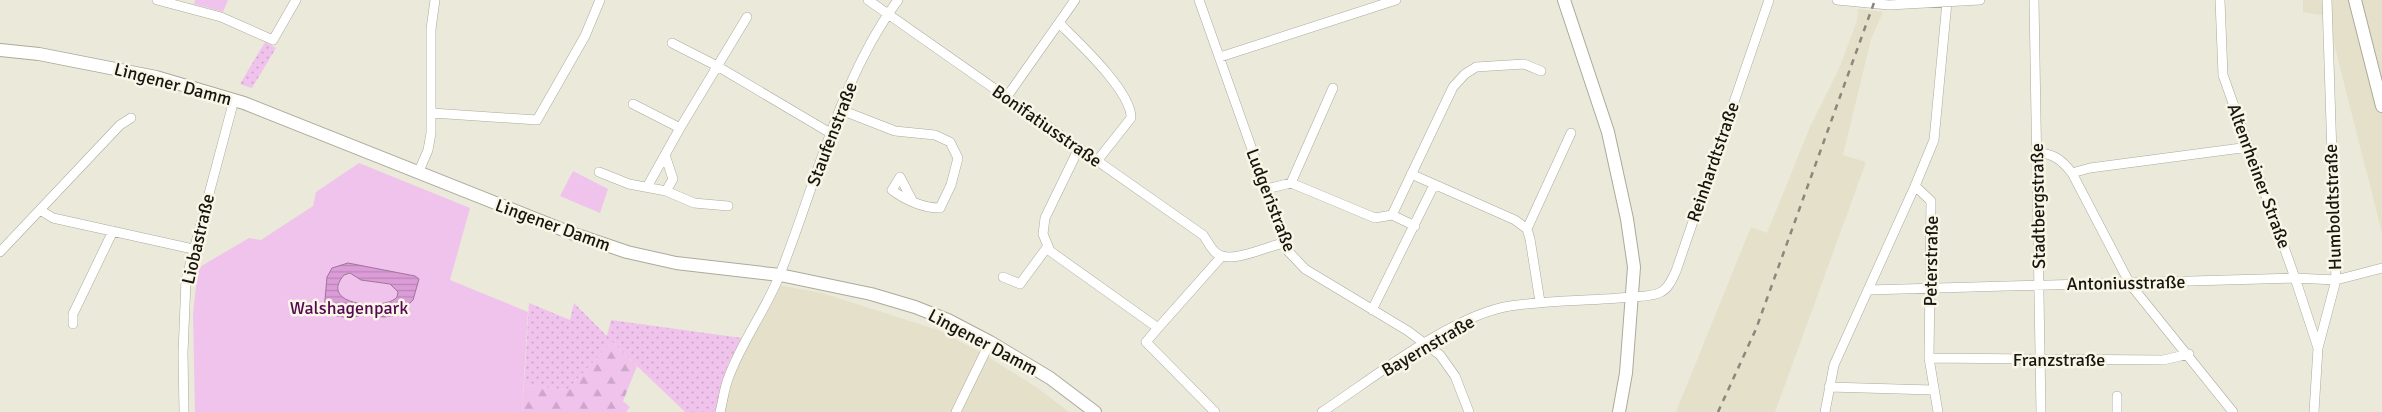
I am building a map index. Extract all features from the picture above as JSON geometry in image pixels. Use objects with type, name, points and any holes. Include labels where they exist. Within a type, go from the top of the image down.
[{"type":"main road","points":[[1564,0],[1608,132],[1618,174],[1634,267],[1626,373],[1619,412]]},
{"type":"main road","points":[[2355,0],[2382,106]]},
{"type":"main road","name":"Lingener Damm","points":[[0,50],[40,54],[156,77],[234,100],[419,171],[571,233],[627,252],[676,263],[780,274],[871,294],[915,307],[948,320],[990,342],[1050,378],[1094,412]]},
{"type":"street","points":[[157,0],[221,16],[273,40],[296,0]]},
{"type":"street","points":[[419,171],[428,150],[432,113],[431,29],[435,0]]},
{"type":"street","points":[[432,113],[537,120],[585,36],[600,0]]},
{"type":"street","name":"Bonifatiusstraße","points":[[868,0],[1203,235],[1215,252],[1222,256]]},
{"type":"street","name":"Staufenstraße","points":[[720,412],[728,379],[780,274],[857,68],[887,15],[898,0]]},
{"type":"street","points":[[1006,98],[1060,24],[1075,0]]},
{"type":"street","name":"Ludgeristraße","points":[[1200,0],[1284,243],[1293,258],[1305,269],[1426,343],[1440,356],[1455,376],[1469,412]]},
{"type":"street","points":[[1220,57],[1396,0]]},
{"type":"street","name":"Reinhardtstraße","points":[[1633,296],[1662,292],[1673,279],[1769,0]]},
{"type":"street","points":[[1837,0],[1890,5],[1980,0]]},
{"type":"street","name":"Stadtbergstraße","points":[[2034,0],[2041,412]]},
{"type":"street","name":"Altenrheiner Straße","points":[[2220,0],[2223,75],[2318,348]]},
{"type":"street","name":"Humboldtstraße","points":[[2314,412],[2318,348],[2336,280],[2327,0]]},
{"type":"street","points":[[1825,412],[1834,366],[1934,140],[1946,2]]},
{"type":"street","points":[[647,188],[680,128],[747,17]]},
{"type":"street","points":[[1060,24],[1102,68],[1132,109],[1131,118],[1097,161]]},
{"type":"street","points":[[672,43],[717,66],[832,134]]},
{"type":"street","points":[[1392,215],[1453,87],[1465,74],[1476,67],[1524,64],[1541,71]]},
{"type":"street","points":[[1291,183],[1333,88]]},
{"type":"street","name":"Liobastraße","points":[[184,412],[183,353],[186,280],[234,100]]},
{"type":"street","points":[[634,104],[680,128]]},
{"type":"street","points":[[841,110],[895,131],[935,135],[950,142],[958,158],[950,185],[940,208],[928,208],[913,202]]},
{"type":"street","points":[[0,252],[120,125],[130,118]]},
{"type":"street","points":[[1527,229],[1571,133]]},
{"type":"street","points":[[2072,173],[2090,168],[2249,147]]},
{"type":"street","points":[[1079,148],[1045,218],[1043,234],[1050,251],[1158,328]]},
{"type":"street","points":[[2037,153],[2047,153],[2056,157],[2072,173],[2130,284],[2189,354],[2233,412]]},
{"type":"street","points":[[665,156],[672,179],[666,191]]},
{"type":"street","points":[[599,172],[629,184],[666,191],[694,203],[728,206]]},
{"type":"street","points":[[1411,174],[1516,220],[1527,229],[1540,302]]},
{"type":"street","points":[[1266,189],[1291,183],[1376,218],[1392,215],[1414,226]]},
{"type":"street","points":[[1372,310],[1434,185]]},
{"type":"street","name":"Peterstraße","points":[[1915,186],[1931,201],[1929,358],[1938,412]]},
{"type":"street","points":[[40,210],[53,218],[193,250]]},
{"type":"street","points":[[73,324],[73,314],[113,231]]},
{"type":"street","points":[[1215,412],[1146,342],[1222,256],[1232,258],[1284,243]]},
{"type":"street","points":[[1003,277],[1020,284],[1048,246]]},
{"type":"street","name":"Antoniusstraße","points":[[1868,290],[2295,278],[2336,280],[2382,268]]},
{"type":"street","name":"Bayernstraße","points":[[1322,412],[1426,343],[1469,319],[1506,307],[1540,302],[1633,296]]},
{"type":"street","points":[[956,412],[990,342]]},
{"type":"street","name":"Franzstraße","points":[[1929,358],[2163,360],[2189,354]]},
{"type":"street","points":[[1829,387],[1933,390]]},
{"type":"street","points":[[2117,396],[2117,412]]},
{"type":"shaded area","points":[[2303,0],[2382,0],[2382,233],[2327,16],[2303,12]]},
{"type":"shaded area","points":[[1858,9],[1883,12],[1871,39],[1843,155],[1866,162],[1775,412],[1676,412],[1751,227],[1767,233],[1810,127],[1839,69],[1857,21]]},
{"type":"shaded area","points":[[348,263],[415,276],[419,279],[413,300],[398,315],[384,317],[375,316],[370,312],[359,316],[341,317],[324,311],[327,277],[332,268]],"holes":[[[350,273],[361,280],[390,284],[398,292],[397,297],[380,304],[368,304],[356,303],[346,299],[339,293],[338,285],[344,275]]]},
{"type":"shaded area","points":[[778,285],[822,293],[938,330],[980,352],[1039,389],[1069,412],[723,412],[729,379]]},
{"type":"green space","points":[[195,0],[228,0],[223,12],[194,4]]},
{"type":"green space","points":[[265,42],[276,48],[252,88],[240,84]]},
{"type":"green space","name":"Walshagenpark","points":[[359,163],[470,208],[450,280],[528,312],[522,412],[195,412],[193,314],[198,268],[249,238],[261,240],[313,206],[316,192]]},
{"type":"green space","points":[[573,171],[608,189],[600,213],[560,196]]},
{"type":"green space","points":[[529,303],[570,320],[574,303],[607,336],[611,320],[742,338],[728,364],[717,412],[685,412],[612,342],[567,390],[524,385]]},
{"type":"green space","points":[[612,342],[637,366],[623,401],[630,407],[626,412],[522,412],[524,385],[567,390]]},
{"type":"railway","points":[[1718,412],[1756,329],[1875,0]]}]
